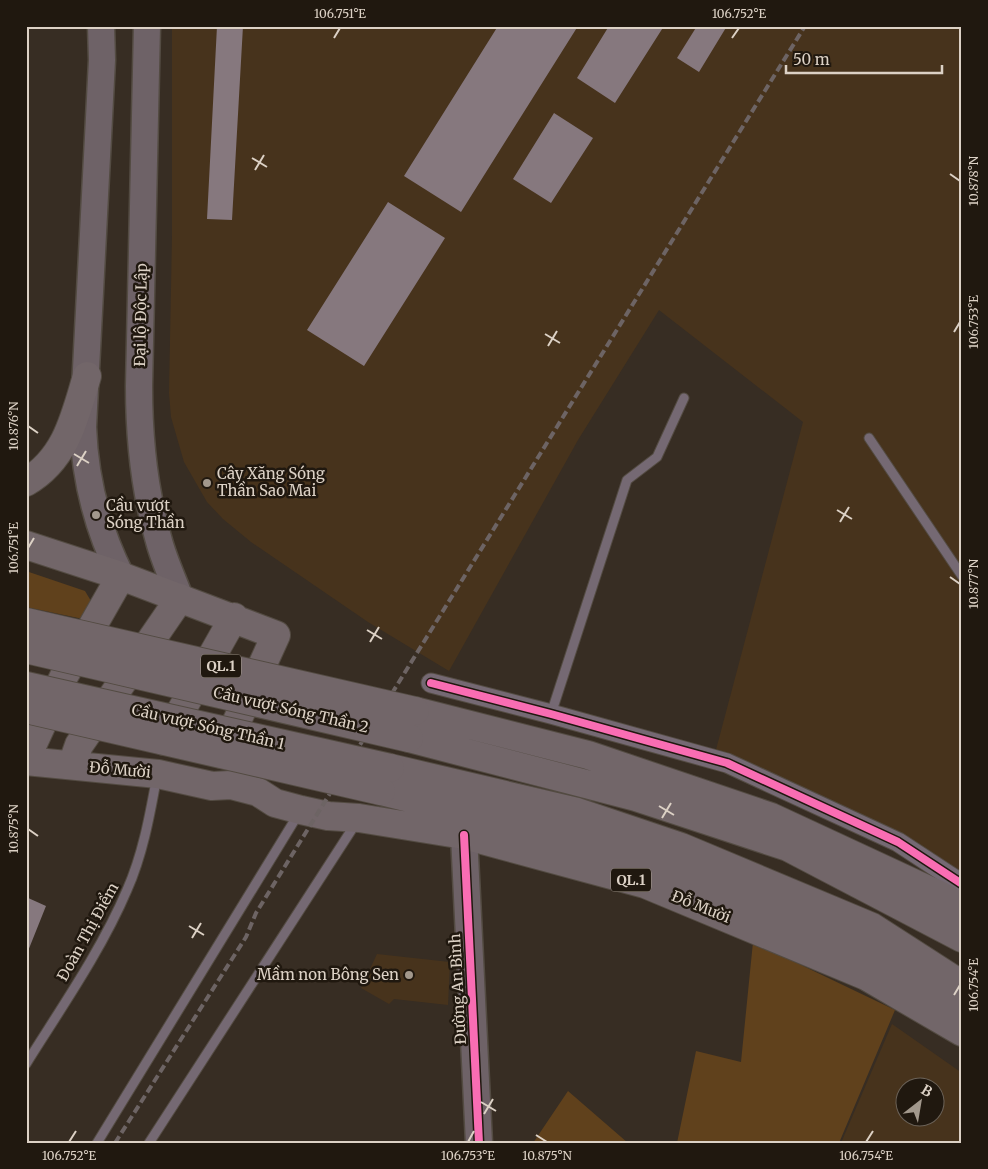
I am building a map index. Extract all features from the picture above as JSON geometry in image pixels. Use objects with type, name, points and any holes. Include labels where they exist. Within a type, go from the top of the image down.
[{"type":"highway","points":[[26,482],[49,464],[65,443],[87,376]]},
{"type":"highway","points":[[26,545],[121,576],[234,617],[276,635],[210,785]]},
{"type":"highway","points":[[26,760],[64,676],[121,576]]},
{"type":"highway","points":[[72,765],[79,745],[180,598]]},
{"type":"highway","points":[[152,773],[234,617]]},
{"type":"highway","name":"Cầu vượt Sóng Thần 2","points":[[26,622],[415,711],[588,755],[771,817],[940,895],[962,908]]},
{"type":"highway","name":"Cầu vượt Sóng Thần 2","points":[[26,649],[409,738],[636,797],[788,847],[962,938]]},
{"type":"highway","name":"Cầu vượt Sóng Thần 1","points":[[26,686],[385,780]]},
{"type":"highway","name":"Cầu vượt Sóng Thần 1","points":[[26,709],[385,780]]},
{"type":"highway","name":"Đỗ Mười","points":[[26,760],[152,773],[210,785],[231,785],[258,792],[275,803],[301,810],[328,816],[359,818],[464,834],[654,888],[866,976],[962,1032]]},
{"type":"highway","name":"Đỗ Mười","points":[[385,780],[599,845],[732,892],[848,944],[921,982],[962,1007]]},
{"type":"highway","name":"QL.1","points":[[385,780],[577,812],[681,847],[872,927],[962,985]]},
{"type":"main road","points":[[101,26],[102,60],[83,427],[87,478],[100,528],[121,576]]},
{"type":"main road","name":"Đại lộ Độc Lập","points":[[147,26],[139,386],[140,441],[152,515],[159,542],[180,598]]},
{"type":"main road","name":"Đường An Bình","points":[[464,834],[479,1143]]},
{"type":"street","points":[[431,683],[727,763],[898,842],[962,884]]},
{"type":"lane","points":[[551,714],[627,480],[657,457],[684,398]]},
{"type":"lane","points":[[869,438],[962,576]]},
{"type":"lane","name":"Đoàn Thị Điểm","points":[[26,1064],[100,945],[128,890],[147,829],[152,773]]},
{"type":"lane","points":[[98,1143],[301,810]]},
{"type":"lane","points":[[149,1143],[359,818]]},
{"type":"shaded area","points":[[172,26],[962,26],[962,878],[713,761],[803,422],[659,310],[578,440],[449,671],[368,622],[251,542],[223,519],[207,502],[184,462],[171,417],[169,393],[172,236]]},
{"type":"shaded area","points":[[26,571],[85,591],[91,601],[91,609],[83,619],[26,607]]},
{"type":"shaded area","points":[[753,942],[895,1010],[839,1143],[677,1143],[696,1051],[741,1062]]},
{"type":"shaded area","name":"Mầm non Bông Sen","points":[[377,954],[450,962],[448,1005],[394,999],[389,1004],[361,988]]},
{"type":"shaded area","points":[[892,1024],[962,1073],[962,1143],[841,1143]]},
{"type":"shaded area","points":[[568,1091],[628,1143],[533,1143]]},
{"type":"building","points":[[217,26],[243,26],[232,220],[207,219]]},
{"type":"building","points":[[498,26],[578,26],[461,212],[404,176]]},
{"type":"building","points":[[609,26],[664,26],[615,103],[577,78]]},
{"type":"building","points":[[697,26],[727,26],[699,72],[677,58]]},
{"type":"building","points":[[554,113],[593,138],[551,203],[513,179]]},
{"type":"building","points":[[388,202],[445,238],[364,366],[307,330]]},
{"type":"building","points":[[26,897],[46,906],[26,956]]},
{"type":"railway","points":[[115,1143],[246,937],[256,913],[805,26]]},
{"type":"cycle path","points":[[431,683],[727,763],[898,842],[962,884]]},
{"type":"cycle path","points":[[464,835],[479,1143]]},
{"type":"place","name":"Cây Xăng Sóng Thần Sao Mai","points":[[207,483]]},
{"type":"place","name":"Cầu vượt Sóng Thần","points":[[96,515]]},
{"type":"place","name":"Mầm non Bông Sen","points":[[409,975]]}]
